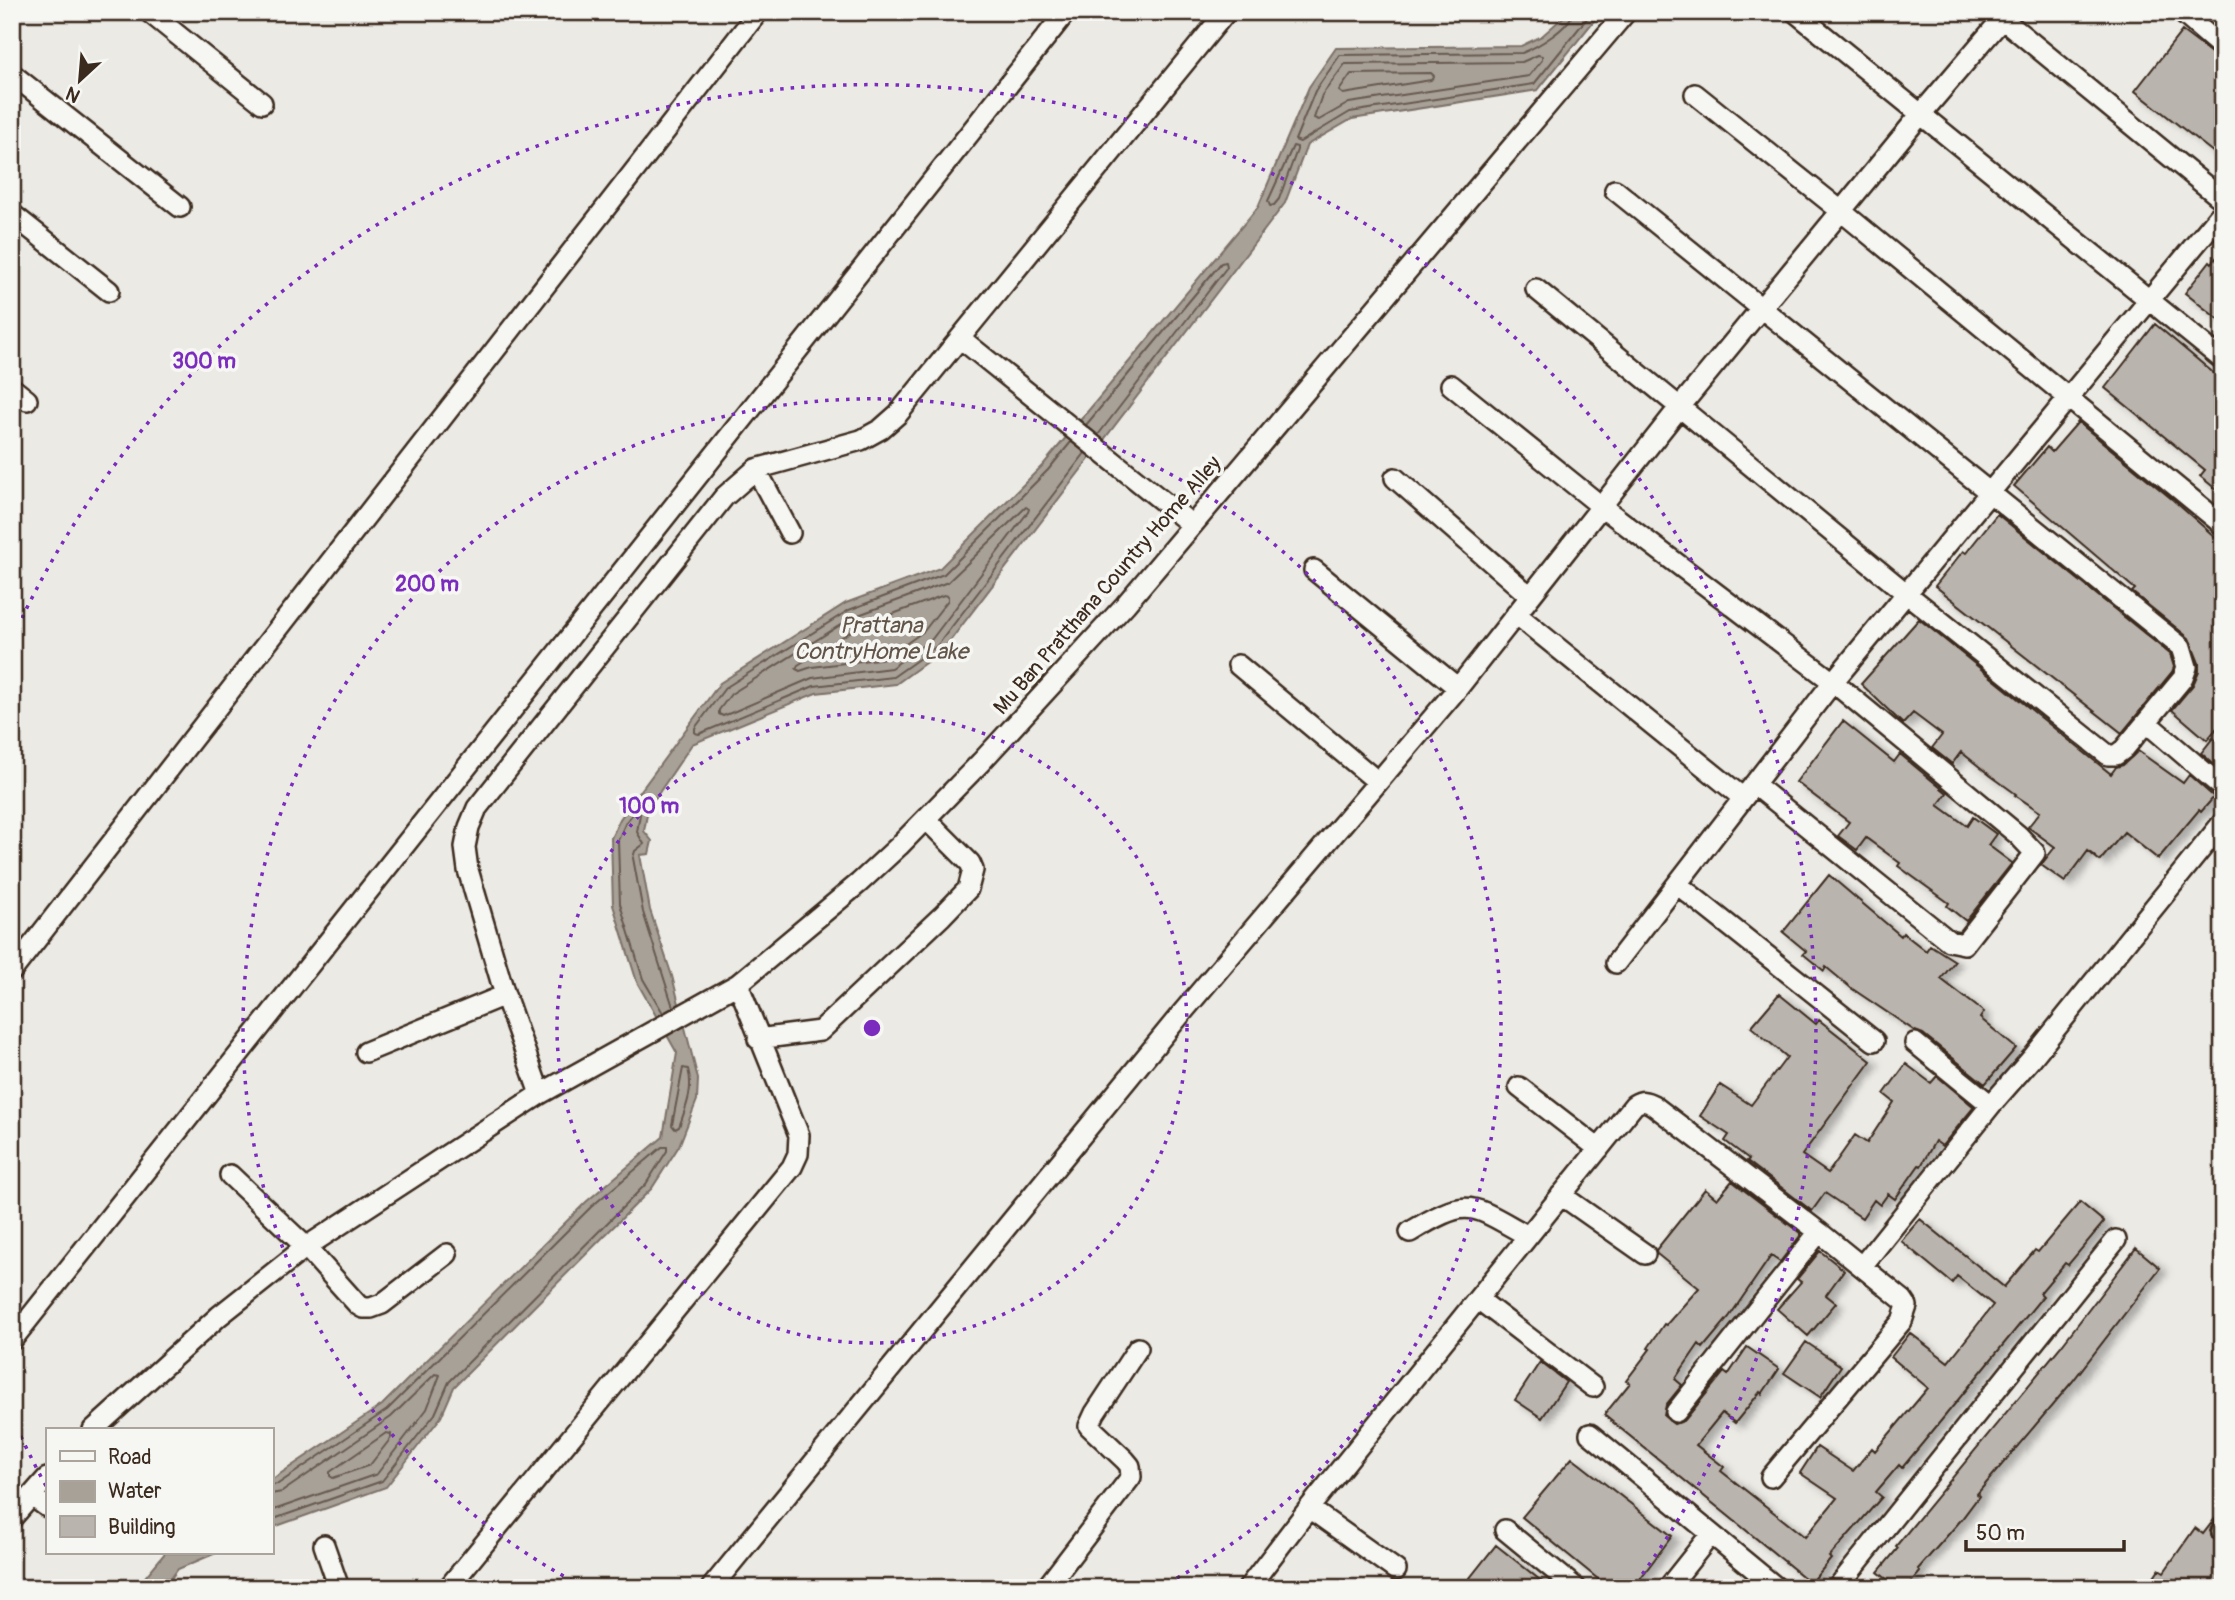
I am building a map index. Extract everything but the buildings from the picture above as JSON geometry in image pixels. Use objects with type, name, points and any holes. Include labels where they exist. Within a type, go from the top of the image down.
[{"type":"street","points":[[149,12],[262,103]]},
{"type":"street","points":[[12,971],[758,12]]},
{"type":"street","points":[[12,1340],[1066,12]]},
{"type":"street","points":[[540,1094],[505,995],[468,870],[465,847],[477,808],[724,497],[756,469],[861,440],[881,429],[898,414],[1226,12]]},
{"type":"street","name":"Mu Ban Pratthana Country Home Alley","points":[[95,1428],[219,1316],[306,1247],[540,1094],[737,984],[859,883],[927,820],[1125,605],[1626,12]]},
{"type":"street","points":[[1795,12],[2223,360]]},
{"type":"street","points":[[2181,12],[2223,48]]},
{"type":"street","points":[[711,1588],[1172,1024],[1458,688],[1679,408],[2002,15],[2223,200]]},
{"type":"street","points":[[12,74],[180,206]]},
{"type":"street","points":[[1695,94],[2223,525]]},
{"type":"street","points":[[1536,289],[1907,594],[2108,755],[2116,755],[2124,749],[2183,678],[2187,667],[2181,647],[1615,190]]},
{"type":"street","points":[[1616,963],[1833,682],[2223,211]]},
{"type":"street","points":[[12,214],[109,291]]},
{"type":"street","points":[[961,338],[1191,524]]},
{"type":"street","points":[[1451,385],[1601,506],[1833,682],[2031,846],[2035,853],[2032,860],[1964,944],[1950,942],[1516,614]]},
{"type":"street","points":[[756,469],[790,533]]},
{"type":"street","points":[[1395,478],[1530,596]]},
{"type":"street","points":[[1314,570],[1458,688]]},
{"type":"street","points":[[1238,664],[1378,782]]},
{"type":"street","points":[[2154,729],[2223,788]]},
{"type":"street","points":[[758,1039],[820,1031],[968,888],[973,870],[970,863],[927,820]]},
{"type":"street","points":[[1862,1266],[2223,822]]},
{"type":"street","points":[[1677,884],[1874,1041]]},
{"type":"street","points":[[448,1588],[792,1167],[800,1145],[799,1135],[737,984]]},
{"type":"street","points":[[366,1052],[505,995]]},
{"type":"street","points":[[1914,1043],[1991,1105]]},
{"type":"street","points":[[1519,1087],[1599,1149]]},
{"type":"street","points":[[1248,1588],[1309,1508],[1634,1105],[1646,1101],[1819,1232],[1903,1300],[1906,1306],[1902,1321],[1770,1477]]},
{"type":"street","points":[[230,1175],[306,1247],[351,1299],[363,1308],[382,1304],[447,1254]]},
{"type":"street","points":[[1561,1195],[1645,1254]]},
{"type":"street","points":[[1410,1232],[1440,1214],[1466,1207],[1482,1211],[1528,1236]]},
{"type":"street","points":[[1675,1412],[1819,1232]]},
{"type":"street","points":[[1837,1588],[2116,1240]]},
{"type":"street","points":[[1478,1299],[1593,1387]]},
{"type":"street","points":[[1046,1588],[1131,1478],[1130,1466],[1089,1426],[1138,1348]]},
{"type":"street","points":[[1590,1434],[1777,1588]]},
{"type":"street","points":[[12,1518],[39,1502],[46,1481]]},
{"type":"street","points":[[1309,1508],[1396,1570]]},
{"type":"street","points":[[1504,1530],[1576,1588]]},
{"type":"street","points":[[1668,1588],[1711,1534]]},
{"type":"street","points":[[324,1545],[339,1588]]},
{"type":"water","name":"Prattana ContryHome Lake","points":[[1569,12],[1601,12],[1538,90],[1352,119],[1307,145],[1285,203],[943,650],[896,684],[816,693],[692,744],[648,809],[644,831],[652,841],[649,854],[640,855],[650,910],[672,976],[698,1079],[697,1100],[679,1146],[652,1188],[454,1387],[441,1417],[386,1487],[273,1527],[273,1479],[382,1405],[586,1202],[663,1137],[677,1053],[637,982],[613,905],[611,838],[620,819],[720,683],[846,603],[940,568],[1043,465],[1258,207],[1309,87],[1336,48],[1521,46],[1542,36]]},
{"type":"water","points":[[164,1554],[214,1554],[178,1569],[164,1588],[136,1588]]}]
